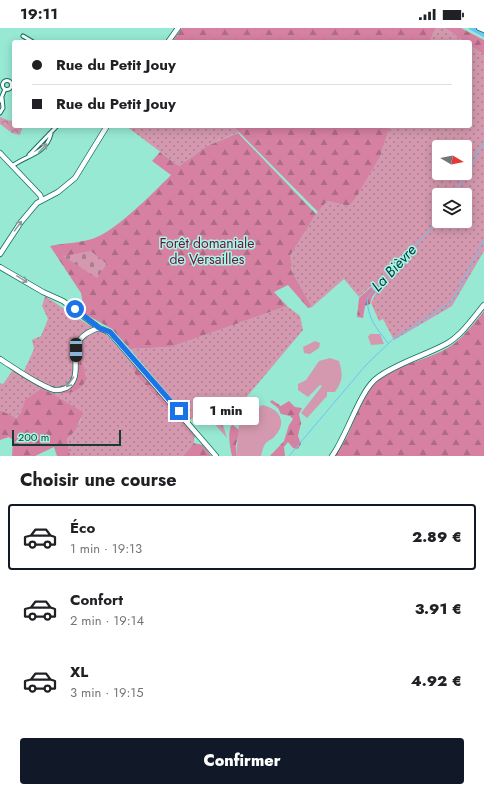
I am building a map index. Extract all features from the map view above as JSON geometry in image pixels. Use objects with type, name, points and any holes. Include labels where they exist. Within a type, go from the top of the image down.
[{"type":"street","points":[[169,40],[178,28]]},
{"type":"street","points":[[479,28],[484,30]]},
{"type":"street","points":[[23,36],[29,40]]},
{"type":"street","points":[[5,89],[2,86],[3,81],[8,80],[12,82]]},
{"type":"street","points":[[5,89],[10,88],[12,85]]},
{"type":"street","points":[[0,112],[3,108],[1,99],[5,89]]},
{"type":"street","points":[[12,166],[29,155],[56,128]]},
{"type":"street","points":[[0,254],[21,222],[42,200],[58,192],[75,178],[106,128]]},
{"type":"street","points":[[29,155],[41,151],[46,145],[51,134]]},
{"type":"street","points":[[0,153],[40,195],[42,200]]},
{"type":"street","points":[[0,267],[43,292],[63,301],[99,328],[110,332],[128,351],[216,456]]},
{"type":"street","points":[[332,456],[343,440],[367,388],[377,378],[447,344],[484,305]]},
{"type":"street","points":[[0,359],[49,389],[61,390],[68,386],[74,379],[76,350],[80,340],[89,332],[99,328]]},
{"type":"green space","points":[[182,28],[436,28],[430,40],[173,40]]},
{"type":"green space","points":[[436,28],[445,28],[462,40],[430,40]]},
{"type":"green space","points":[[445,28],[461,28],[484,40],[484,55],[472,46],[472,40],[462,40]]},
{"type":"green space","points":[[472,46],[484,55],[484,251],[452,306],[394,340],[383,319],[379,321],[371,303],[377,291],[371,286],[359,297],[344,279],[312,307],[291,270],[292,264],[290,256],[316,214],[327,201],[349,206],[380,157],[389,128],[472,128]]},
{"type":"green space","points":[[0,117],[10,121],[12,120],[12,128],[22,128],[20,135],[12,133],[0,124]]},
{"type":"green space","points":[[129,128],[235,128],[239,132],[207,146],[179,166]]},
{"type":"green space","points":[[235,128],[389,128],[380,157],[349,206],[327,201],[318,212]]},
{"type":"green space","name":"Forêt domaniale de Versailles","points":[[238,133],[316,214],[290,256],[292,264],[291,270],[312,307],[308,308],[288,285],[274,292],[287,306],[171,347],[130,349],[112,329],[85,314],[81,293],[50,246],[92,239],[112,228],[134,211],[171,175],[152,161],[160,152],[179,166],[207,146]]},
{"type":"green space","points":[[91,251],[107,264],[97,278],[63,256]]},
{"type":"green space","points":[[371,287],[376,292],[372,297],[370,304],[365,306],[363,318],[357,317],[359,298]]},
{"type":"green space","points":[[45,296],[90,326],[105,333],[134,365],[132,368],[135,374],[194,438],[194,443],[183,456],[70,456],[67,439],[76,430],[81,419],[61,400],[42,388],[25,401],[21,412],[15,418],[0,410],[0,383],[3,384],[13,370],[24,371],[34,349],[32,340],[41,336],[48,319],[42,306]]},
{"type":"green space","points":[[287,306],[300,316],[303,330],[223,425],[227,438],[202,410],[190,420],[130,349],[171,347]]},
{"type":"green space","points":[[484,311],[484,456],[334,456],[346,438],[365,397],[379,380],[397,369],[446,349],[463,336]]},
{"type":"green space","points":[[370,334],[380,334],[384,344],[371,345],[368,337]]},
{"type":"green space","points":[[315,341],[320,343],[319,348],[310,354],[304,353],[303,347]]},
{"type":"green space","points":[[330,358],[339,361],[342,374],[340,384],[335,392],[327,392],[327,396],[307,418],[301,413],[322,386],[320,385],[308,397],[298,390],[298,384],[306,380],[319,361]]},
{"type":"green space","points":[[77,359],[79,359],[84,367],[86,380],[82,386],[76,390],[70,393],[62,393],[61,391],[71,385]]},
{"type":"green space","points":[[134,365],[198,435],[194,438],[135,374],[132,368]]},
{"type":"green space","points":[[42,388],[83,412],[76,430],[67,439],[70,456],[57,456],[54,447],[35,456],[12,456],[13,440],[9,437],[0,440],[0,410],[16,418],[21,412],[25,400]]},
{"type":"green space","points":[[272,400],[281,406],[289,401],[295,407],[302,408],[299,414],[301,423],[298,436],[301,444],[298,449],[293,448],[288,442],[284,447],[285,456],[270,456],[284,441],[289,425],[293,419],[290,416],[281,414],[278,408],[270,402]]},
{"type":"green space","points":[[262,405],[273,409],[280,416],[281,426],[279,431],[265,444],[261,456],[236,456],[239,425],[246,416]]},
{"type":"green space","points":[[232,424],[240,431],[236,444],[236,456],[232,456],[229,436]]},
{"type":"green space","points":[[194,443],[203,445],[211,456],[183,456]]},
{"type":"waterway","points":[[471,28],[484,35]]},
{"type":"waterway","name":"La Bièvre","points":[[458,188],[484,142]]},
{"type":"waterway","name":"La Bièvre","points":[[388,343],[376,327],[371,317],[367,298],[432,226]]},
{"type":"waterway","name":"La Bièvre","points":[[289,456],[366,365],[392,340],[452,301],[484,240]]},
{"type":"route","points":[[75,309],[99,328],[110,332],[179,411]]}]
